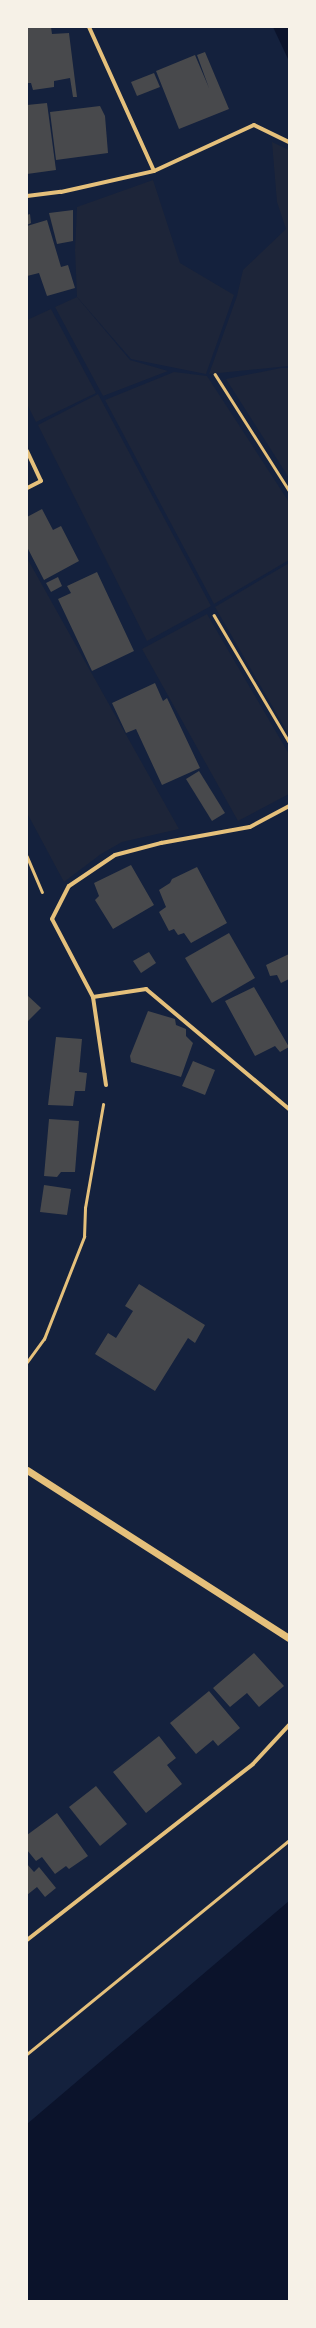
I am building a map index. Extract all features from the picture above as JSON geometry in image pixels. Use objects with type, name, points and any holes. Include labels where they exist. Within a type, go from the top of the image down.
[{"type":"street","points":[[90,27],[154,171]]},
{"type":"street","points":[[27,196],[61,192],[154,171],[254,125],[289,142]]},
{"type":"street","points":[[27,450],[41,481],[27,488]]},
{"type":"street","points":[[106,1084],[93,997],[52,919],[69,886],[115,855],[161,842],[250,827],[289,806]]},
{"type":"street","points":[[93,997],[146,989],[289,1109]]},
{"type":"street","points":[[27,1470],[289,1638]]},
{"type":"street","points":[[27,1940],[253,1764],[289,1725]]},
{"type":"path","points":[[215,374],[289,490]]},
{"type":"path","points":[[214,615],[289,742]]},
{"type":"path","points":[[27,856],[52,919]]},
{"type":"path","points":[[27,1362],[44,1339],[84,1237],[85,1208],[106,1084]]},
{"type":"path","points":[[27,2054],[289,1840]]},
{"type":"shaded area","points":[[273,27],[289,27],[289,61]]},
{"type":"shaded area","points":[[272,142],[289,150],[289,366],[209,374],[237,296],[243,270],[286,229],[277,202]]},
{"type":"shaded area","points":[[153,180],[180,263],[234,295],[206,374],[131,359],[77,297],[75,250],[77,207]]},
{"type":"shaded area","points":[[77,297],[130,360],[168,371],[103,396],[55,307]]},
{"type":"shaded area","points":[[51,309],[96,393],[36,422],[27,404],[27,320]]},
{"type":"shaded area","points":[[281,368],[289,368],[289,478],[226,379]]},
{"type":"shaded area","points":[[174,372],[207,376],[289,502],[289,560],[214,604],[105,400]]},
{"type":"shaded area","points":[[98,394],[211,606],[147,641],[38,425]]},
{"type":"shaded area","points":[[27,558],[179,829],[122,842],[101,854],[64,882],[27,813]]},
{"type":"shaded area","points":[[289,563],[289,735],[215,607]]},
{"type":"shaded area","points":[[207,614],[289,754],[289,794],[238,821],[142,649]]},
{"type":"shaded area","points":[[289,1901],[289,2301],[27,2301],[27,2124]]},
{"type":"building","points":[[27,27],[51,27],[52,34],[69,33],[77,97],[73,97],[70,78],[54,81],[54,87],[33,90],[31,83],[27,83]]},
{"type":"building","points":[[205,52],[229,109],[179,129],[156,71],[195,55],[209,88],[197,55]]},
{"type":"building","points":[[154,73],[160,87],[137,96],[131,82]]},
{"type":"building","points":[[47,103],[56,170],[27,174],[27,105]]},
{"type":"building","points":[[100,106],[105,116],[108,153],[56,160],[50,112]]},
{"type":"building","points":[[73,210],[73,241],[57,244],[49,213]]},
{"type":"building","points":[[30,214],[31,223],[27,225],[27,215]]},
{"type":"building","points":[[47,220],[61,267],[68,265],[75,288],[47,296],[39,273],[27,276],[27,226]]},
{"type":"building","points":[[42,509],[53,530],[61,526],[79,561],[44,580],[27,547],[27,517]]},
{"type":"building","points":[[97,572],[134,651],[92,671],[58,599],[71,593],[67,586]]},
{"type":"building","points":[[58,577],[62,586],[51,592],[46,583]]},
{"type":"building","points":[[155,683],[163,701],[167,698],[200,768],[162,785],[136,729],[126,733],[112,703]]},
{"type":"building","points":[[199,771],[225,813],[212,821],[186,779]]},
{"type":"building","points":[[131,865],[154,905],[113,929],[95,900],[99,896],[94,883]]},
{"type":"building","points":[[197,867],[227,923],[191,943],[184,933],[178,935],[174,929],[169,931],[159,912],[166,907],[159,890],[170,883],[172,879]]},
{"type":"building","points":[[229,933],[255,978],[212,1003],[185,958]]},
{"type":"building","points":[[149,952],[156,963],[141,973],[133,961]]},
{"type":"building","points":[[289,954],[289,979],[281,983],[277,975],[270,976],[266,965]]},
{"type":"building","points":[[254,987],[289,1047],[280,1052],[275,1046],[255,1056],[225,1001]]},
{"type":"building","points":[[27,995],[41,1008],[27,1022]]},
{"type":"building","points":[[148,1011],[175,1019],[176,1025],[186,1029],[186,1036],[193,1043],[181,1077],[131,1062],[130,1056]]},
{"type":"building","points":[[56,1037],[82,1039],[79,1072],[87,1073],[85,1091],[75,1091],[73,1106],[48,1105]]},
{"type":"building","points":[[193,1061],[215,1070],[205,1095],[182,1086]]},
{"type":"building","points":[[49,1119],[79,1121],[75,1172],[61,1172],[57,1177],[44,1176]]},
{"type":"building","points":[[44,1185],[71,1189],[67,1215],[40,1212]]},
{"type":"building","points":[[139,1284],[205,1325],[195,1343],[188,1338],[155,1391],[95,1354],[108,1333],[116,1338],[133,1311],[125,1306]]},
{"type":"building","points":[[254,1653],[284,1686],[259,1707],[247,1693],[230,1707],[213,1688]]},
{"type":"building","points":[[209,1691],[240,1728],[218,1746],[213,1740],[196,1754],[170,1723]]},
{"type":"building","points":[[159,1736],[176,1758],[167,1765],[182,1784],[146,1813],[113,1772]]},
{"type":"building","points":[[96,1786],[127,1824],[100,1846],[69,1807]]},
{"type":"building","points":[[57,1813],[88,1856],[69,1869],[66,1866],[55,1874],[42,1857],[36,1861],[27,1850],[27,1835]]},
{"type":"building","points":[[27,1864],[34,1872],[39,1867],[56,1888],[45,1897],[37,1887],[27,1895]]}]
